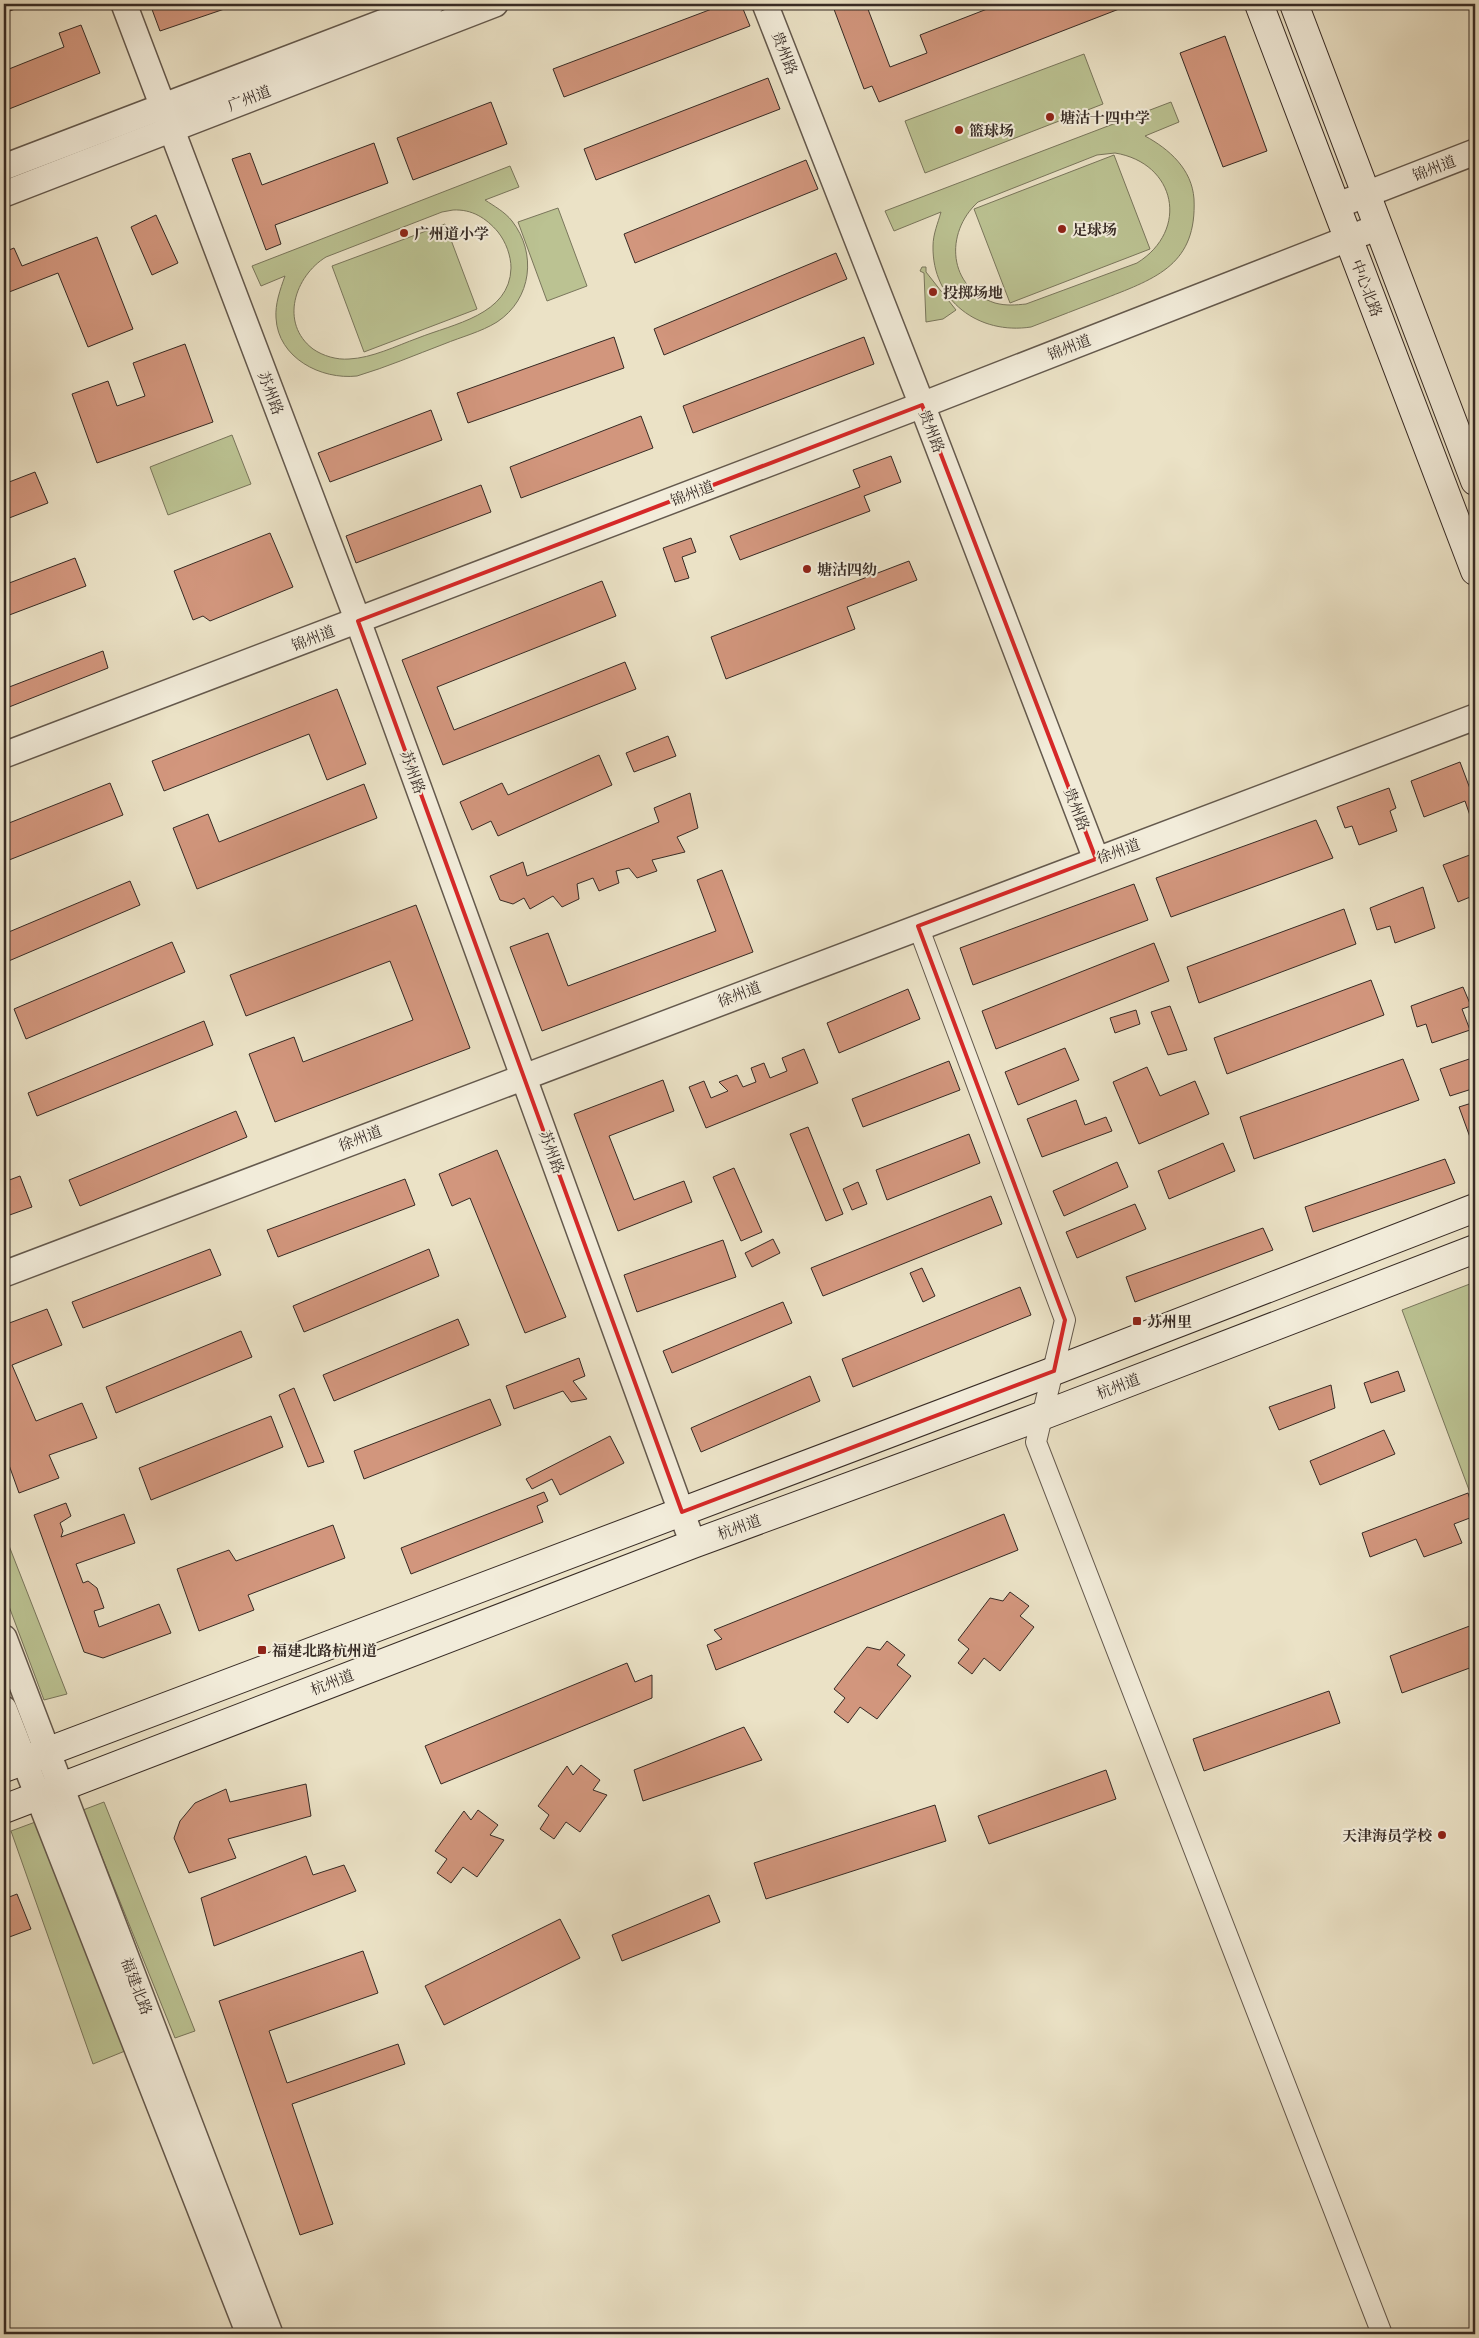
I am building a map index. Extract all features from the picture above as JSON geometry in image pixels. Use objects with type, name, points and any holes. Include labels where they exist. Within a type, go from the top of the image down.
[{"type":"main road","name":"中心北路","points":[[1259,4],[1475,571]]},
{"type":"main road","points":[[1294,4],[1475,481]]},
{"type":"main road","points":[[25,1760],[1054,1371],[1475,1208]]},
{"type":"main road","name":"杭州道","points":[[4,1809],[693,1544],[1044,1415],[1475,1249]]},
{"type":"street","name":"苏州路","points":[[124,4],[358,621],[693,1544]]},
{"type":"street","name":"广州道","points":[[4,194],[166,118],[431,4]]},
{"type":"street","name":"广州道","points":[[4,167],[166,118],[496,4]]},
{"type":"street","name":"贵州路","points":[[766,4],[1096,859]]},
{"type":"street","name":"锦州道","points":[[1336,206],[1475,152]]},
{"type":"street","name":"锦州道","points":[[4,755],[922,405],[1378,227]]},
{"type":"street","name":"徐州道","points":[[4,1274],[918,926],[1475,717]]},
{"type":"street","points":[[918,926],[1065,1320],[1044,1415],[1036,1442],[1382,2334]]},
{"type":"street","name":"福建北路","points":[[4,1638],[25,1760]]},
{"type":"street","name":"福建北路","points":[[4,1709],[25,1760],[49,1791],[270,2334]]},
{"type":"street","name":"福建北路","points":[[49,1791],[249,2334]]},
{"type":"highlighted area","points":[[922,405],[1096,859],[918,926],[1065,1320],[1054,1371],[682,1512],[358,621]]},
{"type":"green space","points":[[1084,54],[1103,104],[925,173],[905,121]]},
{"type":"green space","points":[[1171,102],[1179,122],[1145,136],[1178,161],[1189,178],[1194,199],[1193,221],[1189,239],[1181,254],[1157,275],[1125,291],[1031,327],[1012,328],[994,325],[977,319],[962,310],[950,298],[941,283],[935,266],[933,246],[941,212],[894,231],[885,211]],"holes":[[[1115,153],[1136,159],[1152,170],[1163,183],[1169,199],[1169,216],[1164,233],[1154,249],[1137,263],[1026,304],[1007,305],[995,303],[979,296],[968,285],[960,273],[956,258],[956,244],[960,229],[967,215],[978,202],[1097,155]]]},
{"type":"green space","name":"足球场","points":[[1114,155],[1150,249],[1010,303],[974,209]]},
{"type":"green space","points":[[510,166],[519,187],[485,200],[503,212],[512,221],[525,247],[527,275],[524,288],[518,301],[509,312],[491,326],[478,332],[357,376],[329,374],[316,370],[304,364],[293,355],[284,344],[276,318],[277,302],[285,276],[261,286],[252,266]],"holes":[[[460,210],[478,215],[489,223],[501,236],[509,254],[511,268],[508,284],[501,297],[490,307],[463,322],[384,351],[358,358],[340,359],[326,356],[313,349],[303,338],[296,326],[295,300],[299,288],[315,265],[326,257],[442,212]]]},
{"type":"green space","points":[[558,208],[587,286],[547,301],[518,222]]},
{"type":"green space","points":[[445,224],[477,309],[364,352],[332,266]]},
{"type":"green space","name":"投掷场地","points":[[922,267],[926,267],[926,272],[956,310],[943,319],[926,322],[924,273],[920,271]]},
{"type":"green space","points":[[232,435],[251,484],[168,515],[150,467]]},
{"type":"green space","points":[[1475,1282],[1475,1506],[1402,1310]]},
{"type":"green space","points":[[4,1533],[67,1694],[44,1700],[4,1593]]},
{"type":"green space","points":[[104,1802],[195,2031],[175,2038],[83,1810]]},
{"type":"green space","points":[[38,1821],[125,2051],[93,2064],[11,1831]]},
{"type":"building","points":[[4,4],[29,4],[4,13]]},
{"type":"building","points":[[150,4],[239,4],[160,31]]},
{"type":"building","points":[[725,4],[741,4],[750,26],[564,97],[553,69]]},
{"type":"building","points":[[832,4],[866,4],[890,67],[927,53],[920,35],[1000,4],[1132,4],[879,102],[872,86],[864,89]]},
{"type":"building","points":[[81,25],[100,73],[4,111],[4,71],[64,47],[59,33]]},
{"type":"building","points":[[1225,36],[1267,151],[1223,167],[1180,53]]},
{"type":"building","points":[[768,78],[780,109],[596,180],[584,149]]},
{"type":"building","points":[[491,102],[507,144],[413,180],[397,138]]},
{"type":"building","points":[[374,143],[388,183],[275,225],[281,244],[266,250],[232,159],[250,153],[262,185]]},
{"type":"building","points":[[806,160],[818,189],[635,263],[624,234]]},
{"type":"building","points":[[156,215],[178,263],[152,275],[131,227]]},
{"type":"building","points":[[97,237],[133,329],[88,347],[58,273],[4,294],[4,252],[14,248],[22,266]]},
{"type":"building","points":[[836,253],[847,279],[664,355],[654,329]]},
{"type":"building","points":[[614,337],[624,368],[468,423],[457,393]]},
{"type":"building","points":[[864,337],[874,364],[693,433],[683,406]]},
{"type":"building","points":[[185,344],[213,422],[97,463],[72,394],[108,381],[117,406],[145,396],[133,363]]},
{"type":"building","points":[[431,410],[442,440],[330,482],[318,453]]},
{"type":"building","points":[[641,416],[653,448],[521,498],[510,467]]},
{"type":"building","points":[[891,456],[901,482],[864,496],[870,511],[740,560],[730,536],[860,487],[853,470]]},
{"type":"building","points":[[35,472],[48,503],[4,520],[4,484]]},
{"type":"building","points":[[481,485],[491,512],[356,563],[346,536]]},
{"type":"building","points":[[270,533],[293,587],[210,621],[203,616],[193,620],[174,571]]},
{"type":"building","points":[[691,538],[696,552],[682,557],[689,578],[675,582],[663,548]]},
{"type":"building","points":[[75,558],[86,586],[4,617],[4,585]]},
{"type":"building","points":[[909,561],[917,580],[847,607],[855,629],[726,679],[711,637]]},
{"type":"building","points":[[602,581],[616,616],[437,687],[454,730],[625,662],[636,689],[443,765],[402,660]]},
{"type":"building","points":[[103,651],[108,668],[4,709],[4,689]]},
{"type":"building","points":[[337,689],[366,764],[327,780],[309,734],[164,791],[152,761]]},
{"type":"building","points":[[668,736],[676,756],[634,772],[626,753]]},
{"type":"building","points":[[599,755],[612,785],[498,836],[491,821],[472,830],[460,802],[502,783],[508,795]]},
{"type":"building","points":[[1460,762],[1472,794],[1475,793],[1475,830],[1465,801],[1424,817],[1411,781]]},
{"type":"building","points":[[110,783],[123,815],[4,862],[4,825]]},
{"type":"building","points":[[364,784],[377,818],[197,889],[173,828],[208,814],[219,842]]},
{"type":"building","points":[[1389,788],[1396,808],[1390,811],[1397,831],[1359,845],[1352,826],[1345,828],[1337,807]]},
{"type":"building","points":[[690,793],[698,828],[677,837],[685,852],[652,860],[657,871],[637,878],[629,868],[616,871],[619,883],[599,891],[593,878],[577,884],[579,899],[562,907],[553,896],[530,909],[524,898],[513,904],[500,900],[490,876],[523,862],[527,876],[659,822],[654,808]]},
{"type":"building","points":[[1316,820],[1333,858],[1171,917],[1156,878]]},
{"type":"building","points":[[1475,853],[1475,895],[1458,902],[1443,865]]},
{"type":"building","points":[[722,870],[753,952],[542,1031],[510,947],[548,933],[568,986],[716,931],[697,880]]},
{"type":"building","points":[[130,881],[140,905],[4,963],[4,934]]},
{"type":"building","points":[[1134,884],[1148,920],[973,985],[960,948]]},
{"type":"building","points":[[1423,887],[1435,928],[1395,943],[1390,926],[1377,930],[1370,908]]},
{"type":"building","points":[[416,905],[470,1048],[275,1122],[249,1054],[294,1037],[303,1062],[413,1020],[390,961],[246,1016],[230,975]]},
{"type":"building","points":[[1344,909],[1356,944],[1199,1003],[1187,967]]},
{"type":"building","points":[[172,942],[185,972],[26,1039],[14,1009]]},
{"type":"building","points":[[1154,943],[1169,981],[996,1049],[982,1011]]},
{"type":"building","points":[[1371,980],[1384,1015],[1227,1074],[1214,1038]]},
{"type":"building","points":[[1463,987],[1471,1006],[1462,1009],[1470,1030],[1432,1043],[1426,1024],[1417,1027],[1411,1006]]},
{"type":"building","points":[[908,989],[920,1019],[839,1053],[827,1023]]},
{"type":"building","points":[[1170,1006],[1187,1050],[1168,1055],[1151,1012]]},
{"type":"building","points":[[1136,1010],[1140,1024],[1115,1033],[1110,1018]]},
{"type":"building","points":[[204,1021],[213,1045],[37,1116],[28,1093]]},
{"type":"building","points":[[1065,1048],[1079,1080],[1018,1105],[1005,1072]]},
{"type":"building","points":[[804,1049],[818,1083],[706,1128],[689,1087],[704,1081],[711,1098],[728,1091],[719,1082],[737,1075],[743,1087],[756,1082],[751,1068],[764,1063],[770,1078],[787,1071],[782,1058]]},
{"type":"building","points":[[1475,1057],[1475,1088],[1450,1096],[1440,1069]]},
{"type":"building","points":[[1403,1059],[1419,1100],[1254,1159],[1240,1117]]},
{"type":"building","points":[[949,1061],[960,1090],[863,1127],[852,1099]]},
{"type":"building","points":[[1147,1067],[1160,1096],[1195,1081],[1209,1114],[1139,1144],[1113,1082]]},
{"type":"building","points":[[663,1080],[674,1111],[609,1136],[634,1200],[684,1181],[692,1202],[618,1231],[574,1114]]},
{"type":"building","points":[[1076,1100],[1085,1125],[1106,1117],[1112,1131],[1042,1157],[1027,1119]]},
{"type":"building","points":[[1475,1102],[1475,1139],[1471,1140],[1459,1107]]},
{"type":"building","points":[[236,1111],[247,1137],[80,1206],[69,1180]]},
{"type":"building","points":[[808,1127],[843,1214],[826,1221],[790,1134]]},
{"type":"building","points":[[969,1134],[980,1163],[887,1200],[876,1170]]},
{"type":"building","points":[[1223,1143],[1235,1171],[1169,1199],[1158,1171]]},
{"type":"building","points":[[497,1150],[566,1317],[525,1333],[470,1198],[452,1206],[439,1174]]},
{"type":"building","points":[[1445,1159],[1455,1183],[1313,1232],[1305,1207]]},
{"type":"building","points":[[1117,1162],[1128,1187],[1064,1216],[1053,1191]]},
{"type":"building","points":[[734,1168],[762,1232],[741,1241],[713,1177]]},
{"type":"building","points":[[20,1176],[32,1207],[4,1217],[4,1182]]},
{"type":"building","points":[[405,1179],[415,1205],[278,1257],[267,1230]]},
{"type":"building","points":[[858,1182],[867,1204],[852,1210],[843,1189]]},
{"type":"building","points":[[991,1196],[1002,1224],[823,1296],[811,1268]]},
{"type":"building","points":[[1135,1204],[1146,1229],[1077,1258],[1066,1232]]},
{"type":"building","points":[[1263,1228],[1273,1250],[1135,1302],[1126,1277]]},
{"type":"building","points":[[773,1239],[780,1253],[752,1267],[745,1253]]},
{"type":"building","points":[[723,1240],[736,1277],[637,1312],[624,1275]]},
{"type":"building","points":[[210,1249],[221,1275],[83,1328],[72,1302]]},
{"type":"building","points":[[429,1249],[439,1276],[304,1332],[293,1306]]},
{"type":"building","points":[[922,1268],[935,1296],[923,1302],[910,1273]]},
{"type":"building","points":[[1020,1287],[1031,1315],[853,1387],[842,1359]]},
{"type":"building","points":[[783,1302],[792,1323],[672,1373],[663,1351]]},
{"type":"building","points":[[47,1309],[62,1345],[12,1365],[36,1421],[82,1403],[97,1438],[49,1455],[59,1478],[19,1493],[4,1451],[4,1325]]},
{"type":"building","points":[[458,1319],[469,1345],[334,1401],[323,1375]]},
{"type":"building","points":[[241,1331],[252,1357],[116,1413],[106,1387]]},
{"type":"building","points":[[579,1358],[585,1376],[573,1381],[587,1399],[571,1402],[563,1391],[514,1409],[506,1386]]},
{"type":"building","points":[[1398,1371],[1405,1391],[1371,1403],[1364,1383]]},
{"type":"building","points":[[810,1376],[820,1401],[701,1452],[691,1428]]},
{"type":"building","points":[[1331,1385],[1335,1408],[1279,1430],[1269,1407]]},
{"type":"building","points":[[294,1388],[324,1462],[308,1467],[279,1395]]},
{"type":"building","points":[[490,1399],[501,1425],[364,1479],[354,1451]]},
{"type":"building","points":[[271,1416],[283,1447],[151,1500],[139,1468]]},
{"type":"building","points":[[1384,1430],[1395,1454],[1320,1485],[1310,1461]]},
{"type":"building","points":[[610,1436],[624,1463],[560,1495],[552,1479],[532,1489],[526,1479]]},
{"type":"building","points":[[544,1492],[548,1501],[537,1506],[543,1522],[411,1574],[401,1548]]},
{"type":"building","points":[[1468,1493],[1475,1516],[1454,1524],[1462,1543],[1424,1557],[1416,1539],[1370,1557],[1362,1533]]},
{"type":"building","points":[[66,1503],[71,1516],[60,1523],[63,1531],[61,1537],[124,1514],[135,1543],[76,1564],[83,1583],[88,1581],[97,1588],[104,1608],[94,1611],[99,1627],[159,1604],[171,1633],[103,1658],[84,1652],[34,1515]]},
{"type":"building","points":[[1004,1514],[1018,1550],[716,1670],[707,1645],[722,1639],[714,1630]]},
{"type":"building","points":[[333,1525],[345,1558],[248,1595],[254,1610],[199,1631],[177,1569],[229,1550],[236,1561]]},
{"type":"building","points":[[1010,1592],[1029,1606],[1020,1616],[1034,1627],[1000,1671],[984,1658],[972,1674],[958,1663],[969,1649],[958,1640],[990,1598],[1003,1601]]},
{"type":"building","points":[[1475,1624],[1475,1666],[1402,1693],[1390,1656]]},
{"type":"building","points":[[887,1641],[905,1655],[897,1665],[911,1676],[877,1719],[860,1707],[848,1723],[834,1712],[845,1698],[834,1689],[867,1647],[880,1650]]},
{"type":"building","points":[[627,1663],[635,1682],[652,1675],[652,1698],[441,1784],[425,1746]]},
{"type":"building","points":[[1329,1691],[1340,1723],[1204,1771],[1193,1739]]},
{"type":"building","points":[[744,1727],[762,1760],[643,1801],[634,1770]]},
{"type":"building","points":[[581,1765],[600,1780],[593,1790],[607,1795],[580,1832],[566,1822],[554,1839],[540,1829],[549,1815],[538,1806],[567,1766],[573,1775]]},
{"type":"building","points":[[1106,1770],[1116,1799],[989,1844],[978,1816]]},
{"type":"building","points":[[306,1784],[311,1816],[228,1839],[236,1858],[189,1873],[174,1838],[180,1821],[195,1803],[226,1789],[230,1802]]},
{"type":"building","points":[[935,1805],[946,1841],[766,1899],[754,1863]]},
{"type":"building","points":[[478,1810],[498,1825],[490,1835],[504,1840],[477,1877],[463,1867],[451,1883],[437,1873],[447,1859],[435,1851],[464,1811],[471,1820]]},
{"type":"building","points":[[306,1856],[313,1875],[344,1865],[356,1891],[214,1946],[201,1898]]},
{"type":"building","points":[[17,1894],[31,1929],[4,1939],[4,1899]]},
{"type":"building","points":[[709,1895],[720,1922],[622,1961],[612,1935]]},
{"type":"building","points":[[560,1919],[580,1958],[444,2025],[425,1986]]},
{"type":"building","points":[[363,1951],[378,1993],[269,2031],[287,2083],[398,2044],[405,2064],[292,2104],[333,2224],[300,2235],[219,2001]]},
{"type":"place","name":"塘沽十四中学","points":[[1050,117]]},
{"type":"place","name":"篮球场","points":[[959,130]]},
{"type":"place","name":"足球场","points":[[1062,229]]},
{"type":"place","name":"广州道小学","points":[[404,233]]},
{"type":"place","name":"投掷场地","points":[[933,292]]},
{"type":"place","name":"塘沽四幼","points":[[807,569]]},
{"type":"place","name":"苏州里","points":[[1137,1321]]},
{"type":"place","name":"福建北路杭州道","points":[[262,1650]]},
{"type":"place","name":"天津海员学校","points":[[1442,1835]]}]
